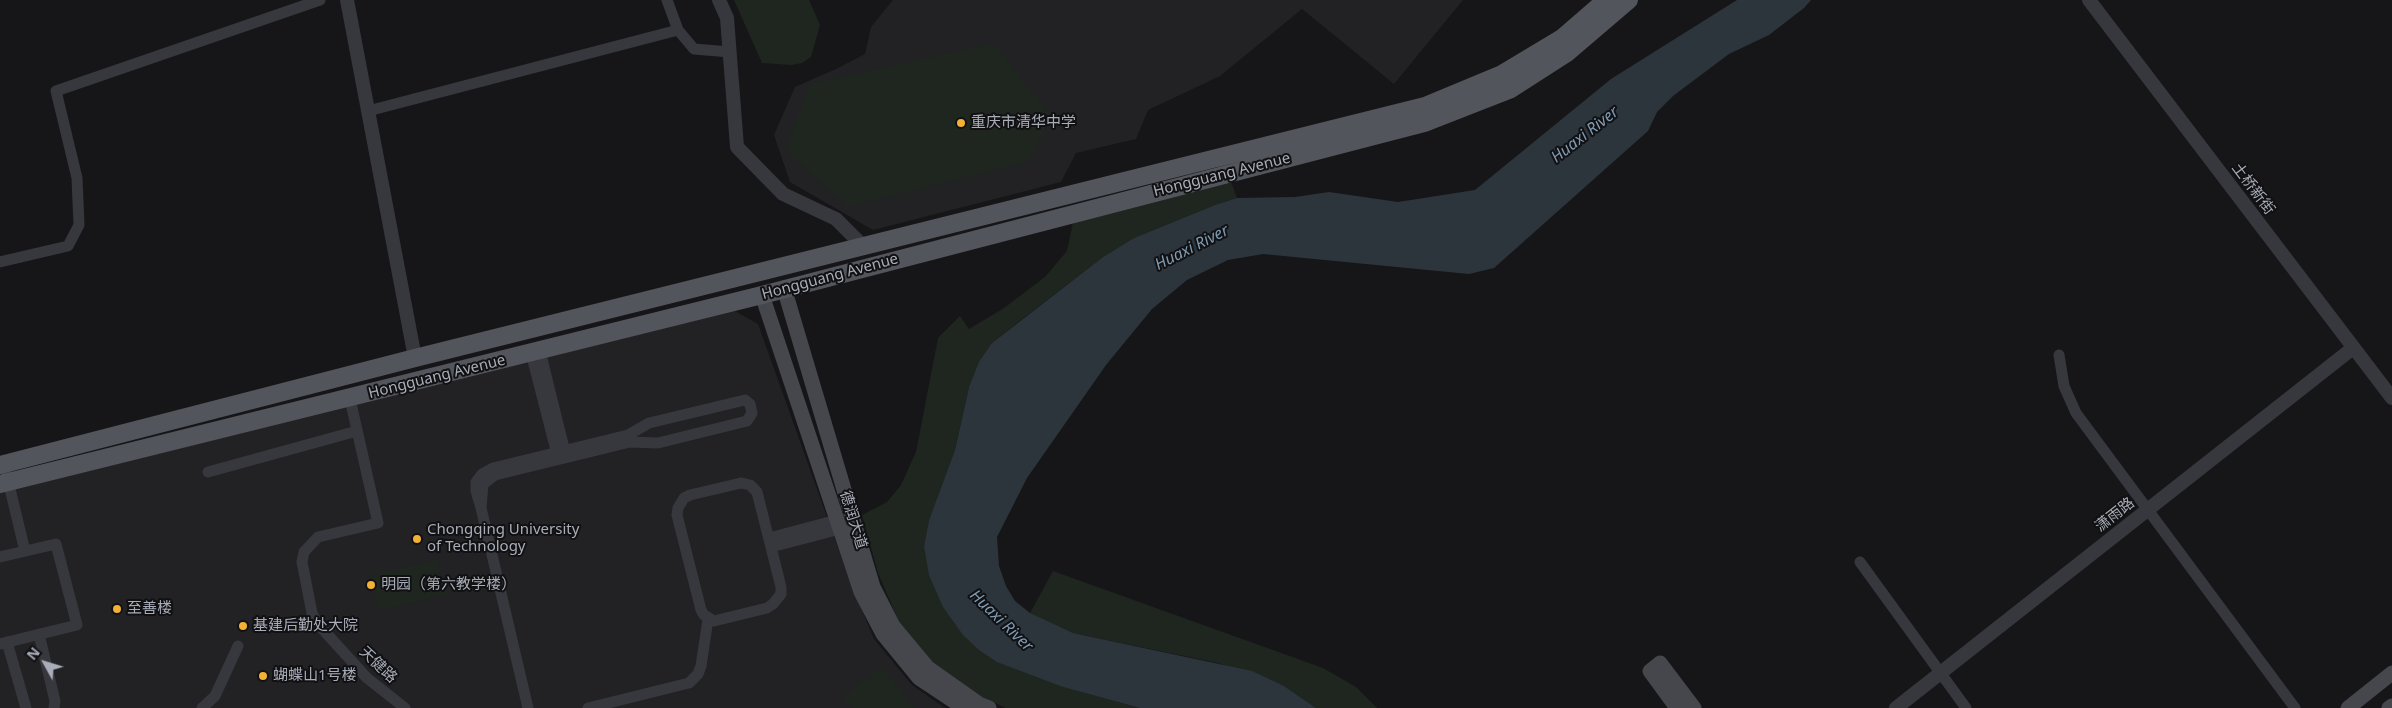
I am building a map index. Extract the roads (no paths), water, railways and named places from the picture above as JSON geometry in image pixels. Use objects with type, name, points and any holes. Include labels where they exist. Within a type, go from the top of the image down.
[{"type":"main road","name":"Hongguang Avenue","points":[[2,464],[415,358],[1425,106],[1502,74],[1562,38],[1606,0]]},
{"type":"main road","name":"Hongguang Avenue","points":[[4,483],[536,352],[1430,122],[1511,89],[1567,53],[1629,0]]},
{"type":"main road","name":"德润大道","points":[[784,288],[873,587],[893,626],[928,668],[979,704],[989,708]]},
{"type":"main road","name":"德润大道","points":[[762,294],[861,592],[883,634],[919,678],[964,708]]},
{"type":"main road","points":[[1677,708],[1655,667],[1694,708]]},
{"type":"main road","points":[[2348,708],[2392,673]]},
{"type":"street","points":[[0,262],[68,246],[79,225],[77,178],[56,91],[320,0]]},
{"type":"street","points":[[347,0],[415,358]]},
{"type":"street","points":[[667,0],[678,30],[694,49],[730,52]]},
{"type":"street","points":[[719,0],[728,18],[737,147],[783,194],[836,219],[863,246]]},
{"type":"street","name":"土桥新街","points":[[2089,0],[2392,398]]},
{"type":"street","points":[[368,111],[678,30]]},
{"type":"street","name":"潇雨路","points":[[1896,708],[2353,348]]},
{"type":"street","points":[[536,352],[562,455]]},
{"type":"street","points":[[2059,354],[2064,386],[2076,413],[2296,708]]},
{"type":"street","points":[[208,472],[357,431],[350,399]]},
{"type":"street","points":[[528,708],[476,486],[482,474],[493,468],[562,455],[630,442],[658,443],[747,421],[752,414],[750,404],[741,401],[649,423],[628,435],[562,455]]},
{"type":"street","name":"天健路","points":[[357,431],[378,523],[318,537],[304,552],[302,562],[312,613],[317,623],[367,678],[405,708]]},
{"type":"street","points":[[2,464],[4,483],[25,551]]},
{"type":"street","points":[[741,483],[750,484],[757,492],[770,542],[781,587],[781,594],[773,604],[720,621],[708,619],[701,610],[677,515],[681,502],[690,495],[741,483]]},
{"type":"street","points":[[770,542],[839,524]]},
{"type":"street","points":[[0,557],[56,544],[77,625],[4,643],[26,708]]},
{"type":"street","points":[[1860,562],[1966,708]]},
{"type":"street","points":[[588,708],[689,683],[698,674],[701,666],[708,619]]},
{"type":"street","points":[[39,634],[53,706]]},
{"type":"street","points":[[202,708],[216,696],[238,646]]},
{"type":"water","name":"Huaxi River","points":[[1737,0],[1811,0],[1804,8],[1769,35],[1729,54],[1673,96],[1657,112],[1648,131],[1494,268],[1469,274],[1263,254],[1228,260],[1187,280],[1152,309],[1106,365],[1027,478],[997,537],[999,566],[1006,586],[1015,601],[1030,613],[1073,633],[1252,671],[1284,686],[1316,708],[1140,708],[1063,687],[997,662],[979,650],[963,635],[943,607],[929,575],[924,546],[929,520],[955,450],[969,387],[979,362],[992,343],[1103,257],[1134,238],[1237,198],[1295,197],[1329,192],[1398,202],[1475,190],[1611,79]]},
{"type":"place","name":"重庆市清华中学","points":[[961,123]]},
{"type":"place","name":"Chongqing University of Technology","points":[[417,539]]},
{"type":"place","name":"明园（第六教学楼）","points":[[371,585]]},
{"type":"place","name":"至善楼","points":[[117,609]]},
{"type":"place","name":"基建后勤处大院","points":[[243,626]]},
{"type":"place","name":"蝴蝶山1号楼","points":[[263,676]]}]
